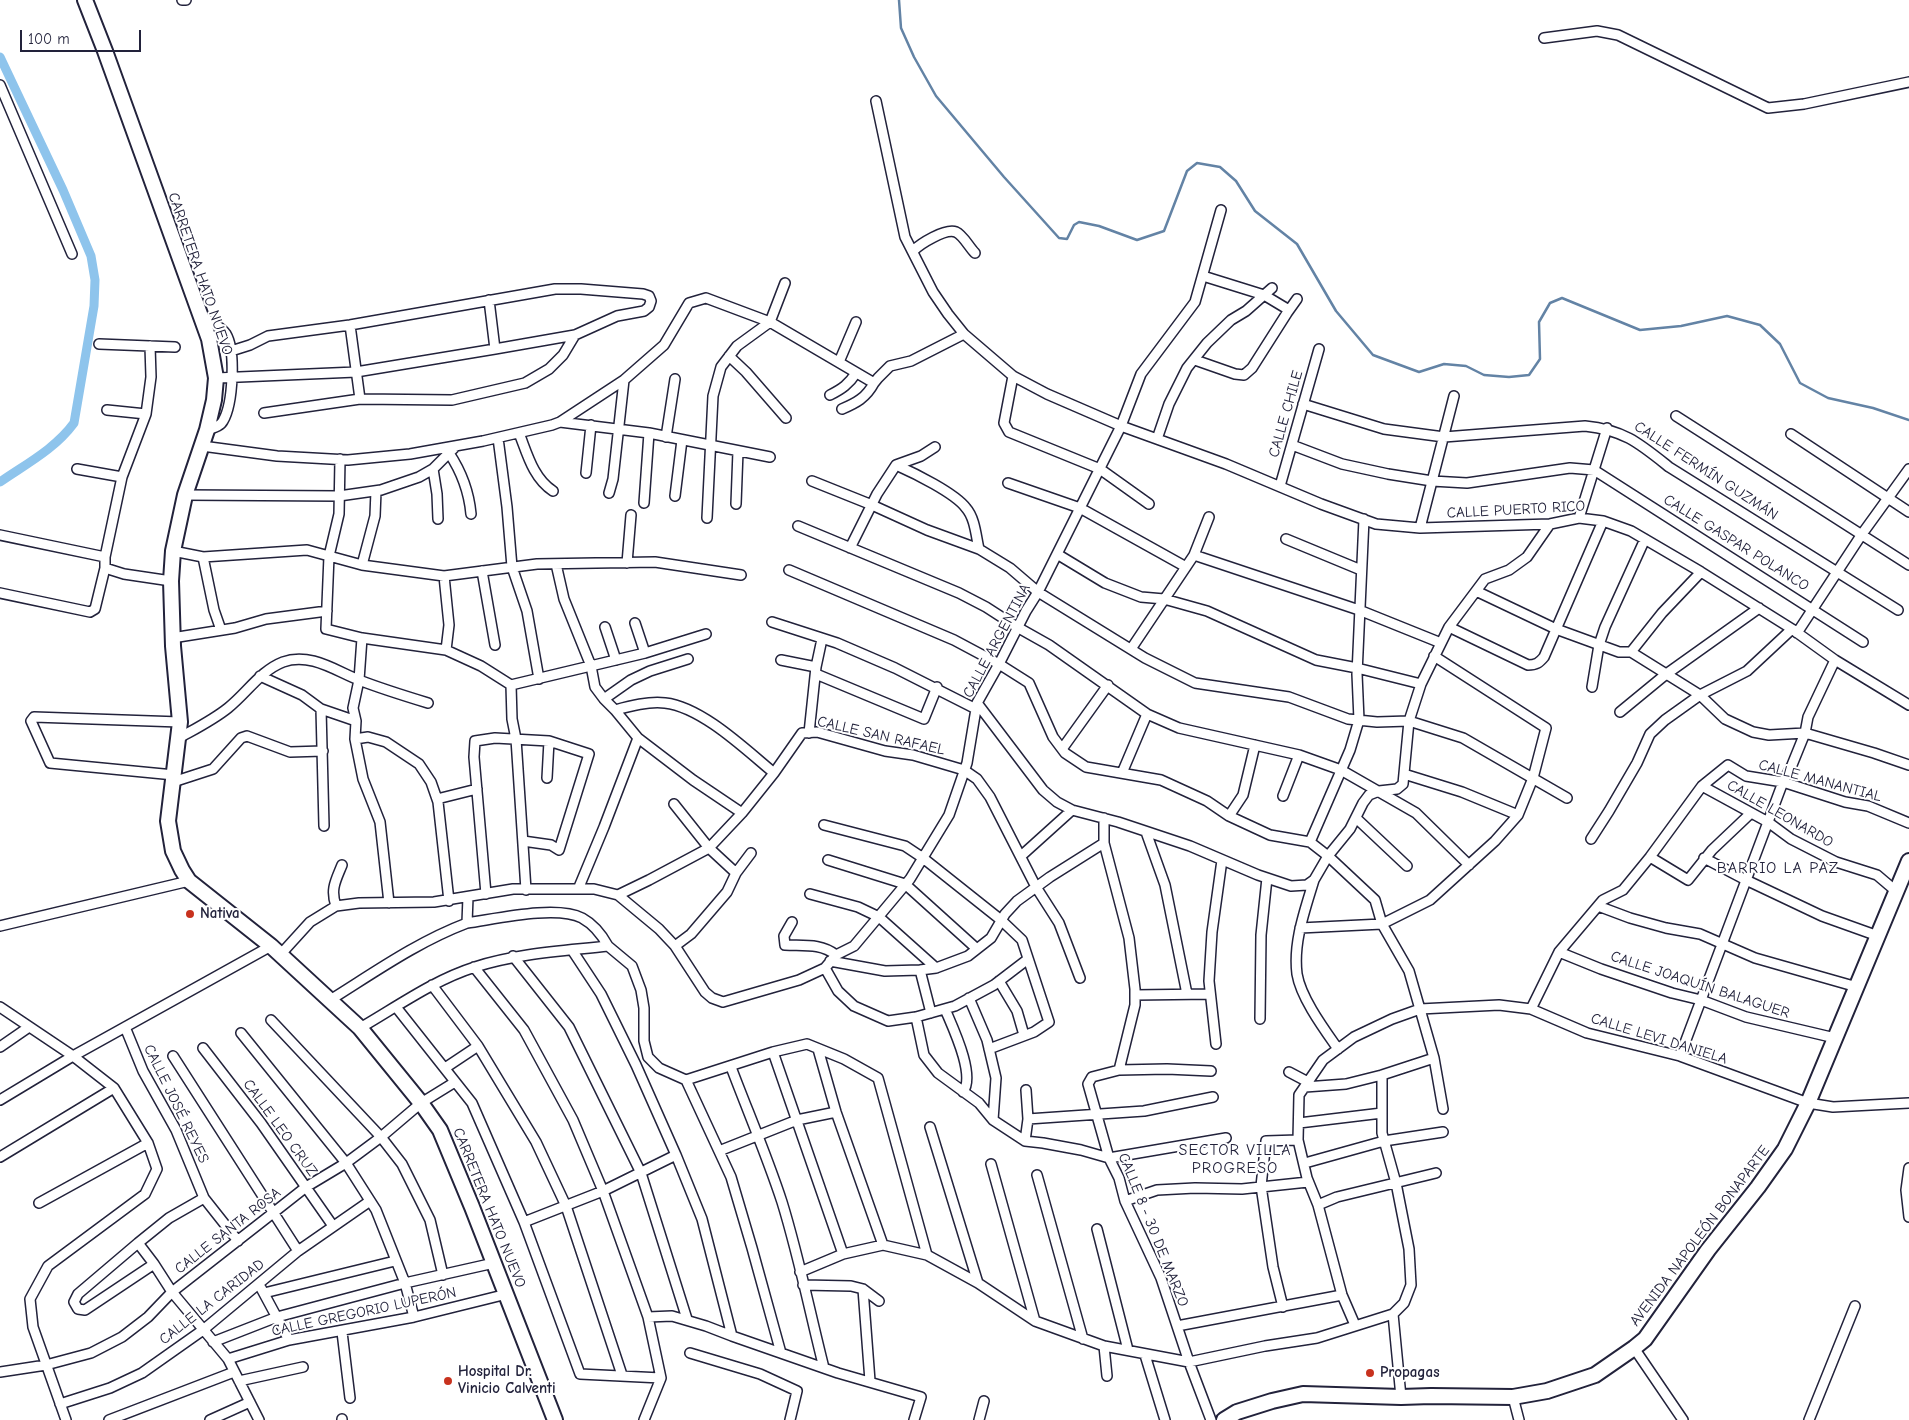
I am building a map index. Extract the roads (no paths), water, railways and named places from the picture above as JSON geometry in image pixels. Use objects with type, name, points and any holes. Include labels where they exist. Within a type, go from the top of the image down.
[{"type":"main road","name":"CARRETERA HATO NUEVO","points":[[85,0],[208,339],[216,378],[211,416],[185,495],[173,551],[171,581],[172,638],[180,722],[168,821],[173,851],[189,881],[275,950],[360,1028],[421,1103],[440,1130],[449,1148],[555,1420]]},
{"type":"main road","name":"AVENIDA NAPOLEÓN BONAPARTE","points":[[1224,1420],[1237,1412],[1303,1394],[1401,1397],[1513,1397],[1547,1391],[1595,1375],[1634,1348],[1644,1339],[1708,1250],[1785,1149],[1808,1103],[1909,861]]},
{"type":"street","points":[[1544,38],[1597,30],[1618,35],[1768,108],[1804,104],[1909,82]]},
{"type":"street","points":[[0,85],[72,254]]},
{"type":"street","name":"CALLE PUERTO RICO","points":[[876,101],[905,237],[933,292],[948,314],[964,334],[1013,376],[1047,394],[1121,426],[1226,464],[1376,524],[1420,528],[1550,524],[1579,518],[1603,521],[1630,531],[1701,572],[1795,631],[1835,660],[1909,704]]},
{"type":"street","name":"CALLE ARGENTINA","points":[[0,1100],[125,1027],[275,950],[310,922],[336,906],[359,903],[449,901],[513,889],[594,888],[618,894],[659,929],[675,946],[704,992],[712,998],[723,1002],[800,980],[854,946],[906,884],[950,815],[964,770],[977,706],[1017,628],[1038,592],[1100,469],[1121,426],[1141,374],[1195,302],[1221,210]]},
{"type":"street","points":[[913,251],[919,245],[950,231],[958,233],[974,253]]},
{"type":"street","points":[[1203,276],[1264,295],[1289,310]]},
{"type":"street","points":[[707,518],[713,396],[721,367],[737,346],[770,322],[785,283]]},
{"type":"street","points":[[1157,440],[1186,368],[1195,360],[1207,343],[1231,320],[1246,311],[1272,288]]},
{"type":"street","points":[[216,378],[356,372],[495,349],[575,334],[618,316],[644,311],[649,307],[651,298],[643,294],[555,289],[350,325],[268,336],[250,345],[231,351]]},
{"type":"street","points":[[202,446],[277,456],[340,460],[452,449],[560,422],[624,380],[664,345],[688,303],[706,298],[770,322],[874,383]]},
{"type":"street","points":[[1195,360],[1235,374],[1244,375],[1252,368],[1297,299]]},
{"type":"street","points":[[489,300],[495,349]]},
{"type":"street","points":[[198,314],[222,330],[226,335],[231,351],[232,377],[224,421],[207,430]]},
{"type":"street","points":[[838,362],[856,322]]},
{"type":"street","points":[[350,325],[360,399]]},
{"type":"street","points":[[264,413],[360,399],[452,400],[525,383],[549,369],[563,355],[575,334]]},
{"type":"street","points":[[842,409],[857,403],[868,394],[874,383],[890,366],[911,361],[964,334]]},
{"type":"street","points":[[99,344],[175,347]]},
{"type":"street","points":[[0,593],[90,612],[96,609],[122,477],[146,414],[151,377],[150,346]]},
{"type":"street","name":"CALLE CHILE","points":[[1280,486],[1319,349]]},
{"type":"street","points":[[730,356],[786,418]]},
{"type":"street","points":[[830,395],[841,390],[856,373]]},
{"type":"street","points":[[1013,376],[1004,423],[1008,432],[1100,469],[1149,504]]},
{"type":"street","points":[[609,493],[624,380]]},
{"type":"street","points":[[666,437],[675,380]]},
{"type":"street","points":[[1420,528],[1454,396]]},
{"type":"street","name":"CALLE FERMÍN GUZMÁN","points":[[1303,404],[1384,429],[1444,437],[1585,426],[1607,428],[1624,434],[1669,467],[1898,610]]},
{"type":"street","points":[[107,410],[146,414]]},
{"type":"street","points":[[1676,416],[1909,565]]},
{"type":"street","points":[[560,422],[649,433],[770,457]]},
{"type":"street","points":[[586,473],[591,425]]},
{"type":"street","points":[[1579,518],[1607,428]]},
{"type":"street","points":[[519,433],[538,477],[545,486],[553,490]]},
{"type":"street","points":[[644,503],[649,433]]},
{"type":"street","points":[[1792,434],[1909,512]]},
{"type":"street","points":[[498,438],[507,506],[512,567],[527,610],[539,679]]},
{"type":"street","points":[[675,496],[682,440]]},
{"type":"street","points":[[1292,445],[1342,464],[1432,481],[1467,482],[1570,468],[1594,470]]},
{"type":"street","points":[[850,548],[877,494],[896,465],[921,456],[935,447]]},
{"type":"street","points":[[185,495],[339,496],[376,490],[419,477],[432,469],[452,449]]},
{"type":"street","points":[[452,449],[469,500],[471,514]]},
{"type":"street","points":[[736,504],[738,451]]},
{"type":"street","points":[[340,460],[339,514],[328,556],[326,629],[362,638],[446,650],[481,666],[511,685],[645,653],[706,634]]},
{"type":"street","points":[[896,465],[915,473],[967,508],[973,521],[979,549]]},
{"type":"street","points":[[77,469],[122,477]]},
{"type":"street","points":[[432,469],[437,494],[438,519]]},
{"type":"street","points":[[1591,839],[1632,771],[1650,734],[1665,720],[1700,695],[1747,671],[1795,631],[1814,608],[1862,534],[1909,469]]},
{"type":"street","name":"CALLE GASPAR POLANCO","points":[[1594,470],[1814,608],[1863,642]]},
{"type":"street","points":[[812,481],[927,530],[979,549],[1010,568],[1038,592],[1131,649],[1195,683],[1289,697],[1348,719],[1377,722],[1409,721],[1463,738],[1567,798]]},
{"type":"street","points":[[1008,483],[1080,508],[1186,567]]},
{"type":"street","points":[[362,565],[375,516],[376,490]]},
{"type":"street","points":[[627,563],[631,515]]},
{"type":"street","points":[[1131,649],[1194,555],[1209,517]]},
{"type":"street","points":[[1310,842],[1350,750],[1359,720],[1357,668],[1364,519]]},
{"type":"street","points":[[1449,627],[1528,665],[1540,663],[1603,521]]},
{"type":"street","points":[[1338,1049],[1305,996],[1297,975],[1300,928],[1314,880],[1328,856],[1350,829],[1369,795],[1379,791],[1397,789],[1403,784],[1409,721],[1421,684],[1449,627],[1485,579],[1508,570],[1527,557],[1550,524]]},
{"type":"street","points":[[798,526],[959,593],[986,607],[1017,628],[1049,645],[1148,714],[1178,728],[1299,755],[1341,770],[1416,813],[1469,865]]},
{"type":"street","points":[[0,535],[105,557]]},
{"type":"street","points":[[1286,539],[1361,570]]},
{"type":"street","points":[[1592,687],[1599,645],[1605,628],[1645,540]]},
{"type":"street","points":[[173,551],[203,557],[307,550],[362,565],[444,576],[537,564],[655,562],[741,575]]},
{"type":"street","points":[[1057,554],[1105,583],[1141,597],[1164,599],[1207,611],[1316,660],[1421,684]]},
{"type":"street","points":[[1194,555],[1359,610],[1441,642]]},
{"type":"street","points":[[203,557],[212,603],[221,630]]},
{"type":"street","points":[[556,564],[564,599],[591,666],[595,687],[604,700],[615,710],[638,738],[693,780],[742,813]]},
{"type":"street","points":[[105,568],[124,574],[171,581]]},
{"type":"street","points":[[789,570],[954,640],[999,664],[1029,684],[1053,737],[1065,753],[1086,767],[1161,780],[1208,801],[1229,816],[1270,835],[1310,842],[1328,856],[1375,900],[1382,924],[1409,971],[1434,1058],[1443,1109]]},
{"type":"street","points":[[482,571],[495,645]]},
{"type":"street","points":[[1631,652],[1662,614],[1701,572]]},
{"type":"street","points":[[444,576],[449,625],[446,650]]},
{"type":"street","points":[[1476,591],[1556,629],[1619,652],[1631,652],[1650,663],[1665,675],[1700,695],[1725,719],[1753,732],[1769,735],[1805,733],[1909,765]]},
{"type":"street","points":[[1620,712],[1665,675],[1759,608]]},
{"type":"street","points":[[172,638],[221,630],[266,619],[327,611]]},
{"type":"street","points":[[772,622],[886,664],[977,706],[1043,790],[1057,802],[1072,810],[1104,818],[1190,846],[1291,886],[1307,885],[1314,880]]},
{"type":"street","points":[[635,623],[645,653]]},
{"type":"street","points":[[605,627],[616,660]]},
{"type":"street","points":[[362,638],[359,680],[354,708],[356,721],[355,739],[363,779],[380,822],[389,903]]},
{"type":"street","points":[[809,733],[816,670],[822,639]]},
{"type":"street","points":[[1300,928],[1382,924],[1430,900],[1496,840],[1518,814],[1533,778],[1546,728],[1434,656]]},
{"type":"street","points":[[179,738],[228,708],[260,676],[284,662],[300,659],[322,664],[359,680],[428,703]]},
{"type":"street","points":[[604,700],[637,677],[688,659]]},
{"type":"street","points":[[781,660],[816,670],[924,719],[937,687]]},
{"type":"street","points":[[1680,1056],[1783,782],[1805,733],[1808,717],[1835,660]]},
{"type":"street","points":[[260,676],[302,695],[321,709],[356,721]]},
{"type":"street","points":[[511,685],[526,890]]},
{"type":"street","points":[[1062,749],[1108,685]]},
{"type":"street","points":[[615,710],[630,706],[665,703],[686,710],[728,734],[774,773]]},
{"type":"street","points":[[321,709],[324,826]]},
{"type":"street","points":[[1122,773],[1148,714]]},
{"type":"street","points":[[180,722],[34,718],[30,721],[50,763],[173,778],[213,769],[241,738],[247,736],[290,752],[323,751]]},
{"type":"street","name":"CALLE SAN RAFAEL","points":[[618,894],[709,848],[742,813],[774,773],[802,733],[817,732],[885,751],[913,754],[964,770],[977,779],[990,797],[1036,887],[1059,923],[1080,978]]},
{"type":"street","points":[[355,739],[368,737],[386,742],[419,764],[431,782],[436,799],[449,901]]},
{"type":"street","points":[[486,894],[476,789],[475,741],[495,738],[550,741],[590,754],[559,850],[551,845],[523,841]]},
{"type":"street","points":[[579,887],[604,828],[638,738]]},
{"type":"street","points":[[547,778],[550,741]]},
{"type":"street","points":[[1229,816],[1243,795],[1255,745]]},
{"type":"street","points":[[1283,796],[1299,755]]},
{"type":"street","name":"CALLE MANANTIAL","points":[[1702,786],[1728,765],[1746,776],[1783,782],[1844,802],[1868,806],[1909,823]]},
{"type":"street","points":[[1404,774],[1462,792],[1518,814]]},
{"type":"street","points":[[1531,1009],[1559,952],[1603,900],[1623,890],[1650,857],[1702,786]]},
{"type":"street","name":"CALLE LEONARDO","points":[[1702,786],[1768,822],[1791,839],[1836,862],[1877,875],[1897,892]]},
{"type":"street","points":[[436,799],[476,789]]},
{"type":"street","points":[[674,804],[709,848],[736,873]]},
{"type":"street","points":[[1021,856],[1072,810]]},
{"type":"street","points":[[1650,857],[1688,880],[1704,858],[1751,813]]},
{"type":"street","points":[[1104,818],[1104,843],[1129,938],[1135,995],[1135,1005],[1119,1070],[1168,1069],[1211,1071]]},
{"type":"street","points":[[1356,818],[1408,866]]},
{"type":"street","points":[[824,825],[905,846],[1001,920],[1022,940],[1049,1022],[1034,1032],[989,1048]]},
{"type":"street","points":[[1146,832],[1165,885],[1187,994]]},
{"type":"street","points":[[831,961],[885,971],[920,970],[936,968],[968,956],[991,938],[1001,920],[1017,901],[1104,843]]},
{"type":"street","points":[[675,946],[691,934],[726,892],[736,873],[751,853]]},
{"type":"street","points":[[1704,858],[1822,916],[1878,936]]},
{"type":"street","points":[[828,860],[906,884],[977,949]]},
{"type":"street","points":[[1216,1044],[1209,981],[1212,932],[1222,860]]},
{"type":"street","points":[[336,906],[333,886],[342,865]]},
{"type":"street","points":[[1260,1019],[1261,935],[1267,878]]},
{"type":"street","points":[[0,926],[189,881]]},
{"type":"street","points":[[810,894],[858,908],[879,917],[936,968]]},
{"type":"street","points":[[467,923],[468,898]]},
{"type":"street","points":[[1598,906],[1630,918],[1666,928],[1700,934],[1755,958],[1856,987]]},
{"type":"street","points":[[330,1000],[401,955],[449,930],[467,923],[548,912],[568,913],[582,918],[602,935],[608,946],[632,966],[641,990],[644,1008],[644,1042],[648,1057],[658,1068],[686,1080],[773,1052],[807,1044],[844,1059],[878,1078],[927,1255]]},
{"type":"street","points":[[792,922],[784,936],[784,946],[820,946],[828,948],[838,990],[854,1006],[888,1021],[931,1013],[969,998],[999,981],[1028,959]]},
{"type":"street","points":[[360,1028],[432,985],[474,967],[513,956],[608,946]]},
{"type":"street","points":[[572,950],[601,994],[636,1065],[676,1155],[702,1219],[732,1336]]},
{"type":"street","name":"CALLE JOAQUÍN BALAGUER","points":[[1559,952],[1601,969],[1672,993],[1701,1000],[1746,1017],[1835,1038]]},
{"type":"street","points":[[513,956],[569,1026],[641,1173],[686,1319]]},
{"type":"street","points":[[474,967],[524,1030],[573,1120],[602,1191],[648,1317],[661,1378],[644,1420]]},
{"type":"street","points":[[920,970],[931,1013]]},
{"type":"street","points":[[999,981],[1017,1011],[1024,1035]]},
{"type":"street","points":[[432,985],[478,1046],[536,1142],[566,1206],[622,1375]]},
{"type":"street","points":[[1135,995],[1210,994]]},
{"type":"street","points":[[969,998],[987,1040],[996,1078],[993,1120]]},
{"type":"street","name":"CALLE LEVI DANIELA","points":[[1298,1140],[1299,1095],[1323,1060],[1354,1036],[1420,1009],[1500,1005],[1531,1009],[1587,1033],[1680,1056],[1808,1103],[1833,1107],[1909,1102]]},
{"type":"street","points":[[0,1007],[73,1056],[114,1088],[148,1143],[156,1169],[145,1194],[48,1266],[30,1298],[33,1327],[66,1420]]},
{"type":"street","points":[[396,1007],[472,1103],[524,1222],[580,1374],[661,1378]]},
{"type":"street","points":[[946,1008],[963,1054],[966,1088],[963,1092]]},
{"type":"street","points":[[916,1017],[924,1055],[938,1073],[979,1103],[993,1120],[1025,1142],[1043,1143],[1081,1150],[1109,1158],[1226,1138]]},
{"type":"street","points":[[271,1020],[381,1137],[402,1164],[430,1220],[443,1274]]},
{"type":"street","points":[[0,1047],[29,1027]]},
{"type":"street","name":"CALLE JOSÉ REYES","points":[[125,1027],[143,1071],[176,1130],[204,1198],[238,1241]]},
{"type":"street","points":[[241,1033],[346,1163],[376,1210],[405,1283],[414,1318]]},
{"type":"street","points":[[444,1068],[478,1046]]},
{"type":"street","name":"CALLE LEO CRUZ","points":[[203,1048],[260,1123],[333,1226]]},
{"type":"street","points":[[818,1049],[836,1112],[883,1245]]},
{"type":"street","points":[[773,1052],[843,1254]]},
{"type":"street","points":[[173,1056],[298,1251]]},
{"type":"street","points":[[1289,1072],[1306,1085],[1346,1084],[1382,1075],[1434,1058]]},
{"type":"street","points":[[731,1067],[759,1136],[782,1203],[824,1368]]},
{"type":"street","name":"CALLE 8 - 30 DE MARZO","points":[[1119,1070],[1092,1077],[1088,1084],[1096,1115],[1125,1201],[1161,1278],[1211,1420]]},
{"type":"street","points":[[800,1272],[843,1254],[883,1245],[927,1255],[978,1283],[1035,1321],[1104,1346],[1189,1362],[1317,1338],[1393,1314],[1404,1303],[1410,1285],[1409,1249],[1396,1183],[1384,1141],[1382,1075]]},
{"type":"street","points":[[686,1080],[731,1177],[781,1353]]},
{"type":"street","name":"CALLE SANTA ROSA","points":[[0,1372],[46,1365],[91,1353],[122,1337],[148,1317],[172,1292],[306,1187],[346,1163],[381,1137],[421,1103],[455,1082]]},
{"type":"street","points":[[0,1157],[114,1088]]},
{"type":"street","points":[[1025,1142],[1028,1119],[1026,1090]]},
{"type":"street","points":[[1028,1119],[1144,1111],[1213,1097]]},
{"type":"street","points":[[1909,1102],[1909,1110]]},
{"type":"street","points":[[719,1152],[797,1120],[836,1112]]},
{"type":"street","points":[[1299,1123],[1382,1112]]},
{"type":"street","points":[[930,1127],[978,1283]]},
{"type":"street","points":[[1305,1163],[1384,1141],[1443,1132]]},
{"type":"street","points":[[1282,1307],[1273,1267],[1261,1186],[1266,1141],[1298,1140],[1308,1182],[1318,1205],[1342,1295],[1355,1325]]},
{"type":"street","points":[[39,1202],[148,1143]]},
{"type":"street","points":[[524,1222],[602,1191],[676,1155]]},
{"type":"street","points":[[991,1164],[1035,1321]]},
{"type":"street","points":[[1909,1168],[1906,1190],[1909,1217]]},
{"type":"street","points":[[1318,1205],[1337,1197],[1436,1173]]},
{"type":"street","points":[[1037,1175],[1083,1339]]},
{"type":"street","points":[[1125,1201],[1157,1190],[1195,1188],[1242,1189],[1308,1182]]},
{"type":"street","points":[[154,1264],[85,1310],[78,1309],[74,1302],[78,1294],[169,1218],[204,1198]]},
{"type":"street","name":"CALLE LA CARIDAD","points":[[60,1404],[110,1388],[142,1372],[203,1330],[298,1251],[370,1201]]},
{"type":"street","points":[[1097,1228],[1128,1350]]},
{"type":"street","points":[[138,1243],[172,1292],[228,1359],[259,1420]]},
{"type":"street","points":[[264,1293],[395,1261]]},
{"type":"street","points":[[214,1342],[277,1317],[405,1283],[494,1263]]},
{"type":"street","points":[[259,1283],[290,1340]]},
{"type":"street","points":[[803,1285],[852,1286],[863,1289],[879,1301]]},
{"type":"street","points":[[863,1289],[870,1381]]},
{"type":"street","name":"CALLE GREGORIO LUPERÓN","points":[[228,1359],[290,1340],[414,1318],[506,1294]]},
{"type":"street","points":[[1177,1326],[1342,1295]]},
{"type":"street","points":[[1809,1420],[1855,1306]]},
{"type":"street","points":[[1393,1314],[1401,1397]]},
{"type":"street","points":[[648,1317],[672,1316],[686,1319],[824,1368],[921,1397],[914,1420]]},
{"type":"street","points":[[342,1332],[350,1398]]},
{"type":"street","points":[[1104,1346],[1107,1376]]},
{"type":"street","points":[[1634,1348],[1683,1420]]},
{"type":"street","points":[[690,1353],[760,1374],[797,1391],[790,1420]]},
{"type":"street","points":[[1145,1355],[1165,1420]]},
{"type":"street","points":[[239,1381],[303,1368]]},
{"type":"street","points":[[109,1420],[234,1372]]},
{"type":"street","points":[[1513,1397],[1519,1420]]},
{"type":"street","points":[[210,1420],[250,1402]]},
{"type":"street","points":[[978,1420],[984,1402]]},
{"type":"waterway","points":[[899,0],[901,28],[914,57],[936,96],[1004,177],[1059,238],[1067,239],[1074,225],[1079,222],[1099,226],[1137,240],[1164,231],[1187,171],[1197,163],[1220,167],[1236,181],[1255,211],[1297,244],[1336,311],[1373,355],[1419,372],[1444,364],[1466,366],[1484,375],[1509,377],[1529,375],[1540,359],[1539,322],[1550,303],[1562,298],[1640,330],[1681,326],[1727,316],[1760,325],[1780,344],[1800,383],[1828,398],[1873,408],[1909,420]]},
{"type":"waterway","points":[[0,57],[63,190],[91,256],[95,280],[94,306],[74,423],[58,441],[0,482]]},
{"type":"place","name":"Nativa","points":[[190,914]]},
{"type":"place","name":"Propagas","points":[[1370,1373]]},
{"type":"place","name":"Hospital Dr. Vinicio Calventi","points":[[448,1381]]},
{"type":"district","name":"BARRIO LA PAZ","points":[[1778,868]]},
{"type":"district","name":"SECTOR VILLA PROGRESO","points":[[1235,1159]]}]
